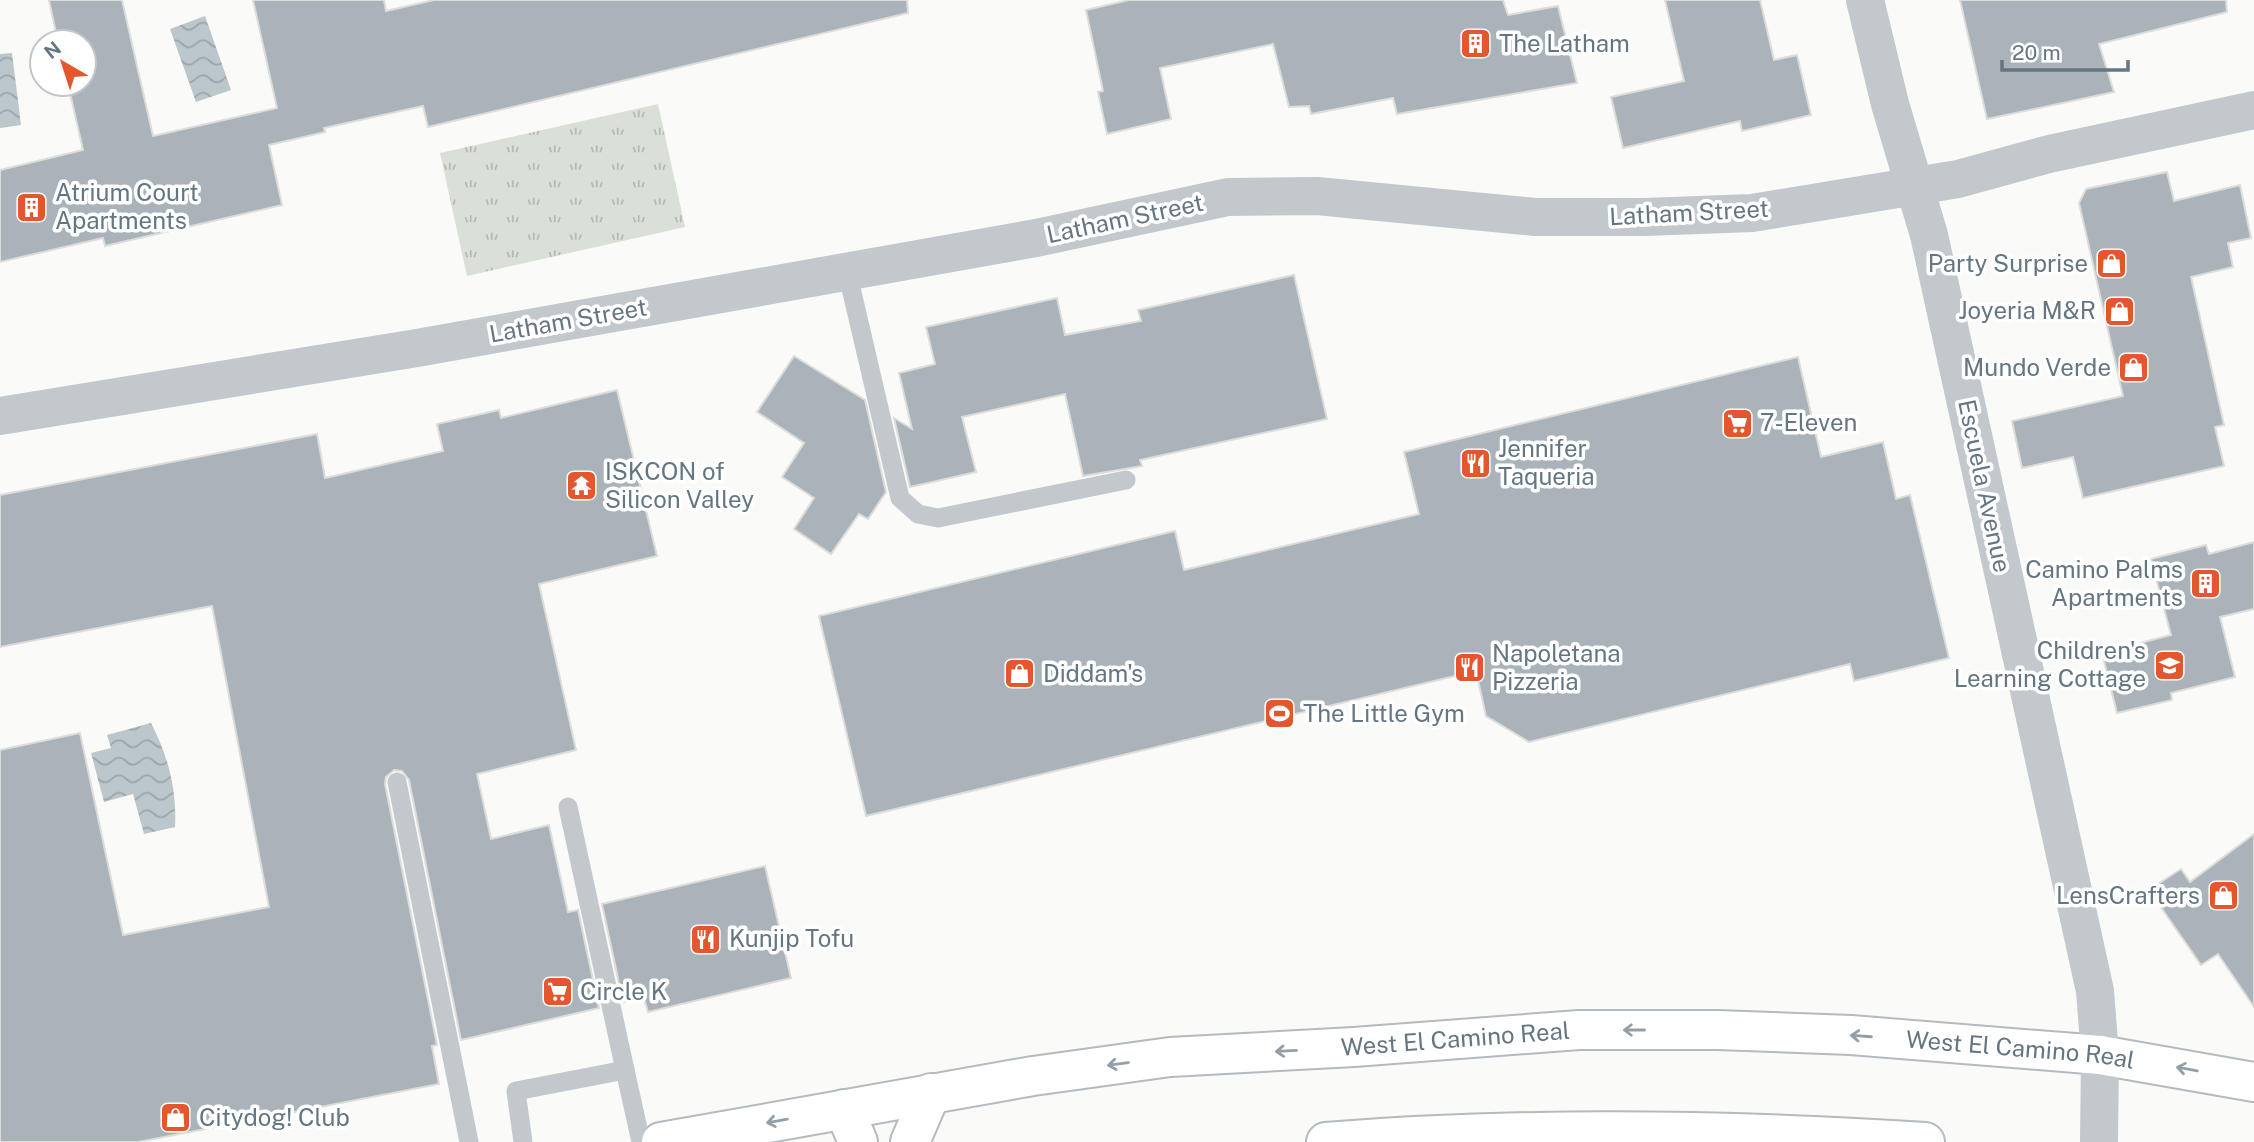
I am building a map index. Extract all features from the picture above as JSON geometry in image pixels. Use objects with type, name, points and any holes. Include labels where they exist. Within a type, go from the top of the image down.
[{"type":"main road","name":"West El Camino Real","points":[[661,1142],[851,1125],[883,1101],[1032,1076],[1170,1057],[1354,1047],[1579,1030],[1717,1030],[1851,1035],[2100,1055],[2254,1082]]},
{"type":"main road","points":[[911,1142],[931,1093]]},
{"type":"main road","points":[[1326,1142],[1450,1134],[1581,1136],[1714,1132],[1925,1142]]},
{"type":"street","name":"Escuela Avenue","points":[[1865,0],[1890,104],[1932,247],[2095,990],[2100,1055],[2099,1142]]},
{"type":"street","name":"Latham Street","points":[[0,416],[407,349],[847,271],[1130,220],[1228,197],[1317,197],[1535,217],[1752,213],[1958,179],[2049,154],[2254,110]]},
{"type":"lane","points":[[847,271],[900,498],[918,514],[938,518],[1126,480]]},
{"type":"lane","points":[[397,782],[469,1142]]},
{"type":"lane","points":[[568,807],[641,1142]]},
{"type":"lane","points":[[523,1142],[516,1091],[625,1070]]},
{"type":"green space","points":[[658,104],[685,227],[467,276],[440,153]]},
{"type":"water","points":[[205,16],[231,90],[196,102],[170,29]]},
{"type":"water","points":[[12,53],[21,125],[0,128],[0,54]]},
{"type":"water","points":[[151,723],[170,773],[175,827],[144,834],[133,794],[104,802],[91,753],[111,748],[107,735]]},
{"type":"building","points":[[49,0],[122,0],[153,136],[277,108],[253,0],[384,0],[386,11],[434,0],[907,0],[908,13],[428,127],[423,106],[324,128],[325,132],[269,145],[282,205],[105,246],[103,238],[0,262],[0,170],[83,150],[71,98],[98,98],[98,28],[55,28]]},
{"type":"building","name":"The Latham","points":[[1129,0],[1503,0],[1508,15],[1558,6],[1577,83],[1397,114],[1393,98],[1311,114],[1309,106],[1289,107],[1273,44],[1160,68],[1171,119],[1107,134],[1098,92],[1103,91],[1086,10]]},
{"type":"building","points":[[1665,0],[1760,0],[1774,60],[1797,55],[1811,115],[1742,131],[1740,121],[1623,148],[1611,97],[1684,81]]},
{"type":"building","points":[[1960,0],[2226,0],[2227,12],[2099,44],[2114,92],[1987,119]]},
{"type":"building","points":[[2167,172],[2174,201],[2240,185],[2251,238],[2228,243],[2233,267],[2191,277],[2224,425],[2215,427],[2224,466],[2083,498],[2073,457],[2022,468],[2012,421],[2123,396],[2079,203],[2086,189]]},
{"type":"building","points":[[1294,275],[1327,419],[1140,460],[1142,466],[1083,476],[1065,394],[962,417],[976,472],[910,487],[894,418],[912,429],[899,373],[935,364],[926,327],[1057,298],[1065,335],[1141,321],[1138,310]]},
{"type":"building","points":[[794,356],[865,400],[886,492],[868,519],[859,514],[831,554],[794,529],[814,498],[782,477],[804,443],[757,412]]},
{"type":"building","points":[[1798,357],[1821,457],[1883,442],[1896,499],[1910,495],[1949,658],[1854,681],[1850,664],[1529,742],[1486,716],[1476,671],[866,816],[819,616],[1175,531],[1184,570],[1419,514],[1404,452]]},
{"type":"building","points":[[617,390],[657,556],[539,584],[576,750],[477,774],[491,839],[549,825],[568,912],[578,910],[599,1008],[461,1040],[409,780],[402,771],[394,770],[386,777],[385,784],[437,1045],[432,1046],[439,1084],[138,1142],[0,1142],[0,750],[80,733],[123,935],[269,907],[212,606],[0,647],[0,495],[317,434],[325,478],[443,451],[437,424],[499,410],[501,418]]},
{"type":"building","points":[[2254,542],[2254,609],[2220,617],[2235,677],[2171,693],[2172,700],[2117,713],[2102,653],[2171,635],[2151,559],[2206,545],[2209,554]]},
{"type":"building","points":[[2254,834],[2254,1007],[2218,954],[2201,965],[2149,890],[2181,869],[2190,882]]},
{"type":"building","name":"Kunjip Tofu","points":[[765,866],[791,978],[648,1012],[644,998],[623,1002],[602,904]]},
{"type":"place","name":"The Latham","points":[[1476,44]]},
{"type":"place","name":"Atrium Court Apartments","points":[[32,207]]},
{"type":"place","name":"Party Surprise","points":[[2111,264]]},
{"type":"place","name":"Joyeria M&R","points":[[2119,311]]},
{"type":"place","name":"Mundo Verde","points":[[2134,368]]},
{"type":"place","name":"7-Eleven","points":[[1737,423]]},
{"type":"place","name":"Jennifer Taqueria","points":[[1475,463]]},
{"type":"place","name":"ISKCON of Silicon Valley","points":[[582,486]]},
{"type":"place","name":"Camino Palms Apartments","points":[[2206,584]]},
{"type":"place","name":"Children's Learning Cottage","points":[[2169,665]]},
{"type":"place","name":"Napoletana Pizzeria","points":[[1469,668]]},
{"type":"place","name":"Diddam's","points":[[1020,674]]},
{"type":"place","name":"The Little Gym","points":[[1280,714]]},
{"type":"place","name":"LensCrafters","points":[[2223,896]]},
{"type":"place","name":"Kunjip Tofu","points":[[706,939]]},
{"type":"place","name":"Circle K","points":[[557,992]]},
{"type":"place","name":"Citydog! Club","points":[[176,1118]]}]
